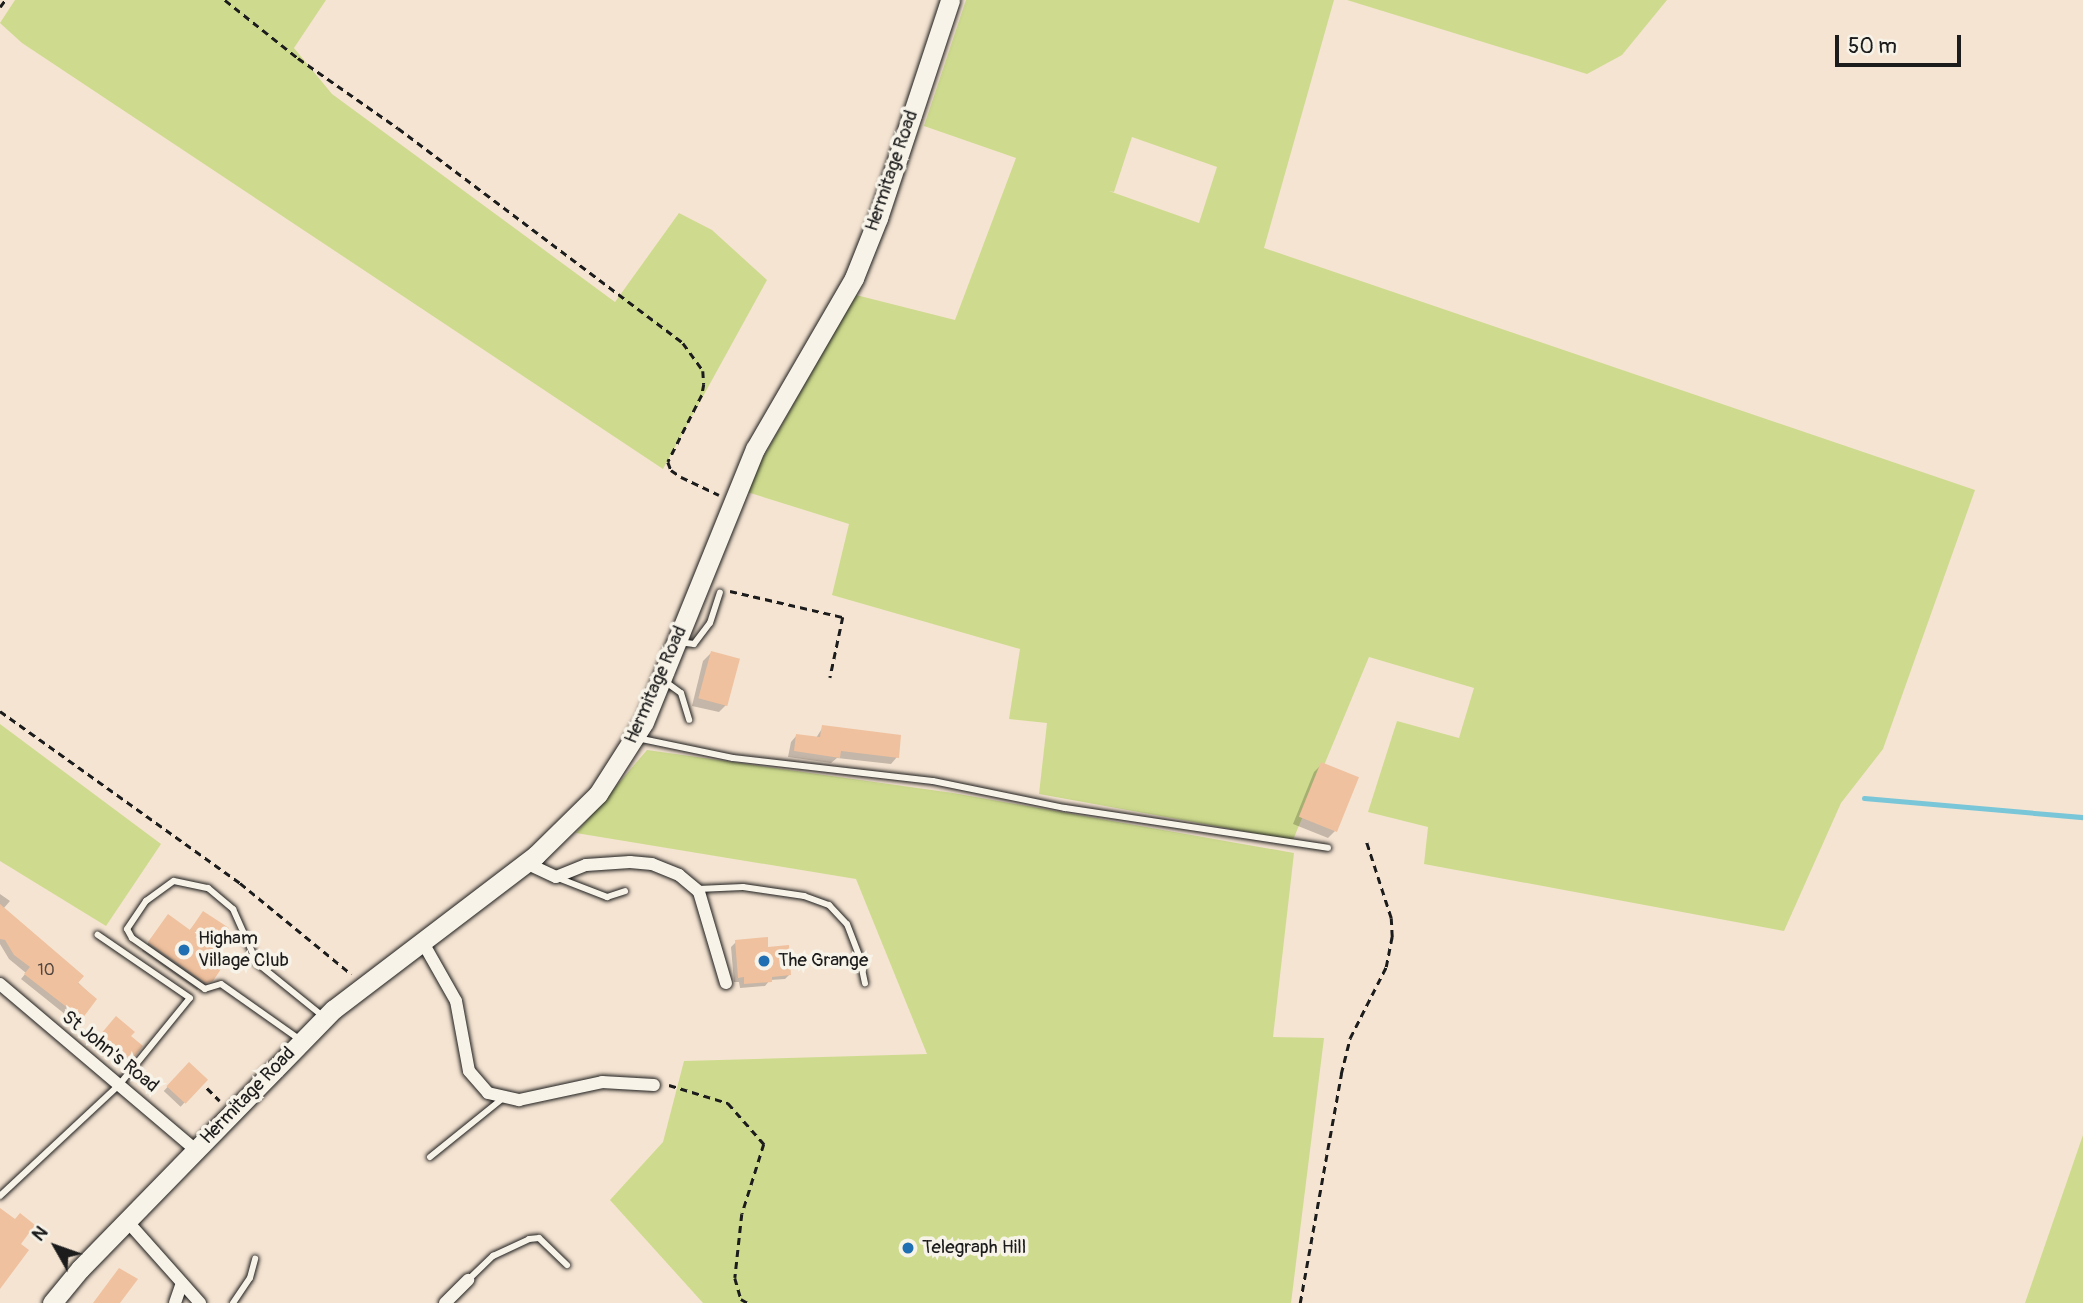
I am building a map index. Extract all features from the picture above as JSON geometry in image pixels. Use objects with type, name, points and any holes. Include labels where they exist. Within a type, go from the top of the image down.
[{"type":"street","name":"Hermitage Road","points":[[52,1303],[301,1040],[364,985],[526,863],[598,794],[635,738],[755,449],[854,278],[878,218],[950,0]]},
{"type":"street","points":[[526,863],[556,877],[586,865],[652,864],[679,875],[696,889],[708,912],[726,983]]},
{"type":"street","points":[[422,942],[456,1001],[469,1071],[485,1090],[503,1098],[530,1099],[602,1083],[654,1085]]},
{"type":"street","name":"St John's Road","points":[[0,984],[196,1150]]},
{"type":"street","points":[[127,1221],[200,1303]]},
{"type":"street","points":[[445,1303],[468,1280]]},
{"type":"street","points":[[175,1303],[183,1283]]},
{"type":"lane","points":[[677,641],[694,644],[710,623],[720,593]]},
{"type":"lane","points":[[661,679],[681,693],[689,720]]},
{"type":"lane","points":[[635,738],[733,758],[933,781],[1065,808],[1328,848]]},
{"type":"lane","points":[[556,877],[607,897],[625,891]]},
{"type":"lane","points":[[301,1040],[221,984],[205,989],[132,938],[127,929],[146,901],[174,881],[208,888],[233,909],[257,963],[325,1018]]},
{"type":"lane","points":[[696,889],[743,887],[804,896],[829,905],[847,925],[859,955],[865,984]]},
{"type":"lane","points":[[0,1196],[119,1084],[190,998],[98,936]]},
{"type":"lane","points":[[430,1157],[503,1098]]},
{"type":"lane","points":[[468,1280],[493,1256],[528,1239],[539,1238],[567,1265]]},
{"type":"lane","points":[[233,1303],[250,1278],[256,1259]]},
{"type":"path","points":[[0,7],[5,0]]},
{"type":"path","points":[[225,0],[298,58],[398,128],[683,343],[703,371],[704,384],[702,395],[668,461],[671,470],[681,477],[732,501]]},
{"type":"path","points":[[720,593],[733,590],[843,617],[830,678]]},
{"type":"path","points":[[0,711],[240,883],[364,985]]},
{"type":"path","points":[[1300,1303],[1343,1064],[1350,1038],[1386,967],[1392,937],[1391,918],[1366,841]]},
{"type":"path","points":[[654,1085],[673,1085],[728,1103],[764,1144],[742,1214],[735,1278],[741,1299],[748,1303]]},
{"type":"path","points":[[207,1088],[226,1107]]},
{"type":"green space","points":[[15,0],[326,0],[294,48],[332,94],[615,302],[679,213],[712,230],[767,280],[663,469],[22,43],[0,23]]},
{"type":"green space","points":[[966,0],[1334,0],[1264,248],[1975,490],[1883,749],[1841,803],[1784,931],[1424,864],[1428,827],[1368,812],[1397,721],[1459,738],[1474,688],[1369,657],[1293,840],[1039,794],[1047,723],[1009,719],[1020,649],[832,595],[849,524],[744,491],[856,295],[955,320],[1016,158],[924,126]],"holes":[[[1132,137],[1217,167],[1199,223],[1109,191],[1114,192]]]},
{"type":"green space","points":[[1347,0],[1667,0],[1622,55],[1587,74]]},
{"type":"green space","points":[[0,724],[161,844],[106,926],[0,861]]},
{"type":"green space","points":[[647,750],[953,793],[1294,853],[1273,1037],[1324,1038],[1291,1303],[703,1303],[610,1200],[663,1142],[684,1061],[927,1054],[856,879],[576,833]]},
{"type":"green space","points":[[2083,1135],[2083,1303],[2025,1303]]},
{"type":"building","points":[[711,651],[740,659],[727,706],[698,698]]},
{"type":"building","points":[[822,725],[901,735],[899,758],[841,751],[840,758],[794,751],[796,734],[820,737]]},
{"type":"building","points":[[1321,762],[1359,777],[1337,832],[1299,817]]},
{"type":"building","points":[[0,904],[84,976],[78,983],[97,999],[82,1019],[24,974],[30,967],[14,955],[5,940],[0,939]]},
{"type":"building","name":"Higham Village Club","points":[[203,911],[229,928],[209,956],[223,966],[213,981],[206,983],[148,942],[168,914],[190,930]]},
{"type":"building","name":"The Grange","points":[[768,937],[768,947],[789,945],[791,975],[772,977],[772,982],[744,984],[744,977],[738,978],[735,940]]},
{"type":"building","points":[[116,1016],[135,1032],[131,1036],[143,1046],[131,1061],[100,1035]]},
{"type":"building","points":[[189,1062],[208,1080],[186,1104],[166,1086]]},
{"type":"building","points":[[0,1208],[15,1219],[20,1213],[35,1225],[21,1244],[29,1250],[0,1289]]},
{"type":"building","points":[[119,1268],[138,1279],[120,1303],[93,1303]]},
{"type":"waterway","points":[[1864,798],[2083,817]]},
{"type":"place","name":"Higham Village Club","points":[[184,950]]},
{"type":"place","name":"The Grange","points":[[764,961]]},
{"type":"place","name":"Telegraph Hill","points":[[908,1248]]}]
